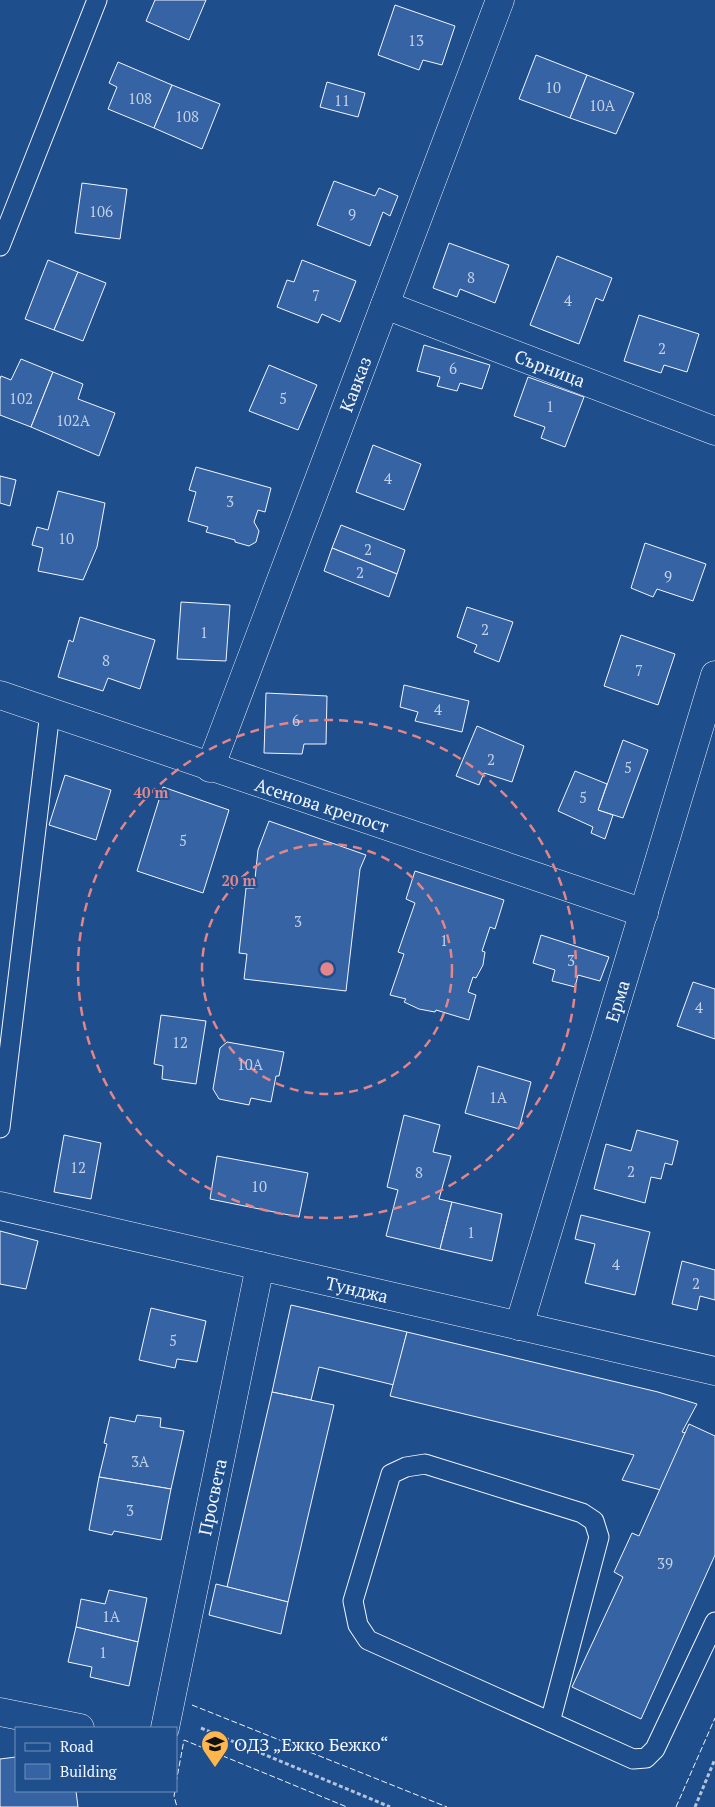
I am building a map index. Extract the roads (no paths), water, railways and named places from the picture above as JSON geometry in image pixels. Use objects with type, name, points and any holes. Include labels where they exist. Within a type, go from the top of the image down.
[{"type":"street","name":"Кавказ","points":[[210,768],[500,0]]},
{"type":"street","name":"Сърница","points":[[385,305],[715,431]]},
{"type":"street","name":"Ерма","points":[[519,1326],[715,675]]},
{"type":"street","name":"Асенова крепост","points":[[0,696],[644,912]]},
{"type":"street","name":"Тунджа","points":[[0,1206],[715,1371]]},
{"type":"street","name":"Просвета","points":[[166,1721],[260,1266]]},
{"type":"street","points":[[0,1712],[75,1727]]},
{"type":"lane","points":[[0,246],[98,0]]},
{"type":"lane","points":[[0,1128],[50,712]]},
{"type":"lane","points":[[550,1722],[599,1537],[594,1521],[582,1513],[425,1464],[406,1467],[391,1474],[353,1601],[358,1625],[368,1640],[550,1722],[633,1759],[646,1758],[655,1749],[715,1622]]},
{"type":"place","name":"ОДЗ „Ежко Бежко“","points":[[215,1768]]}]
